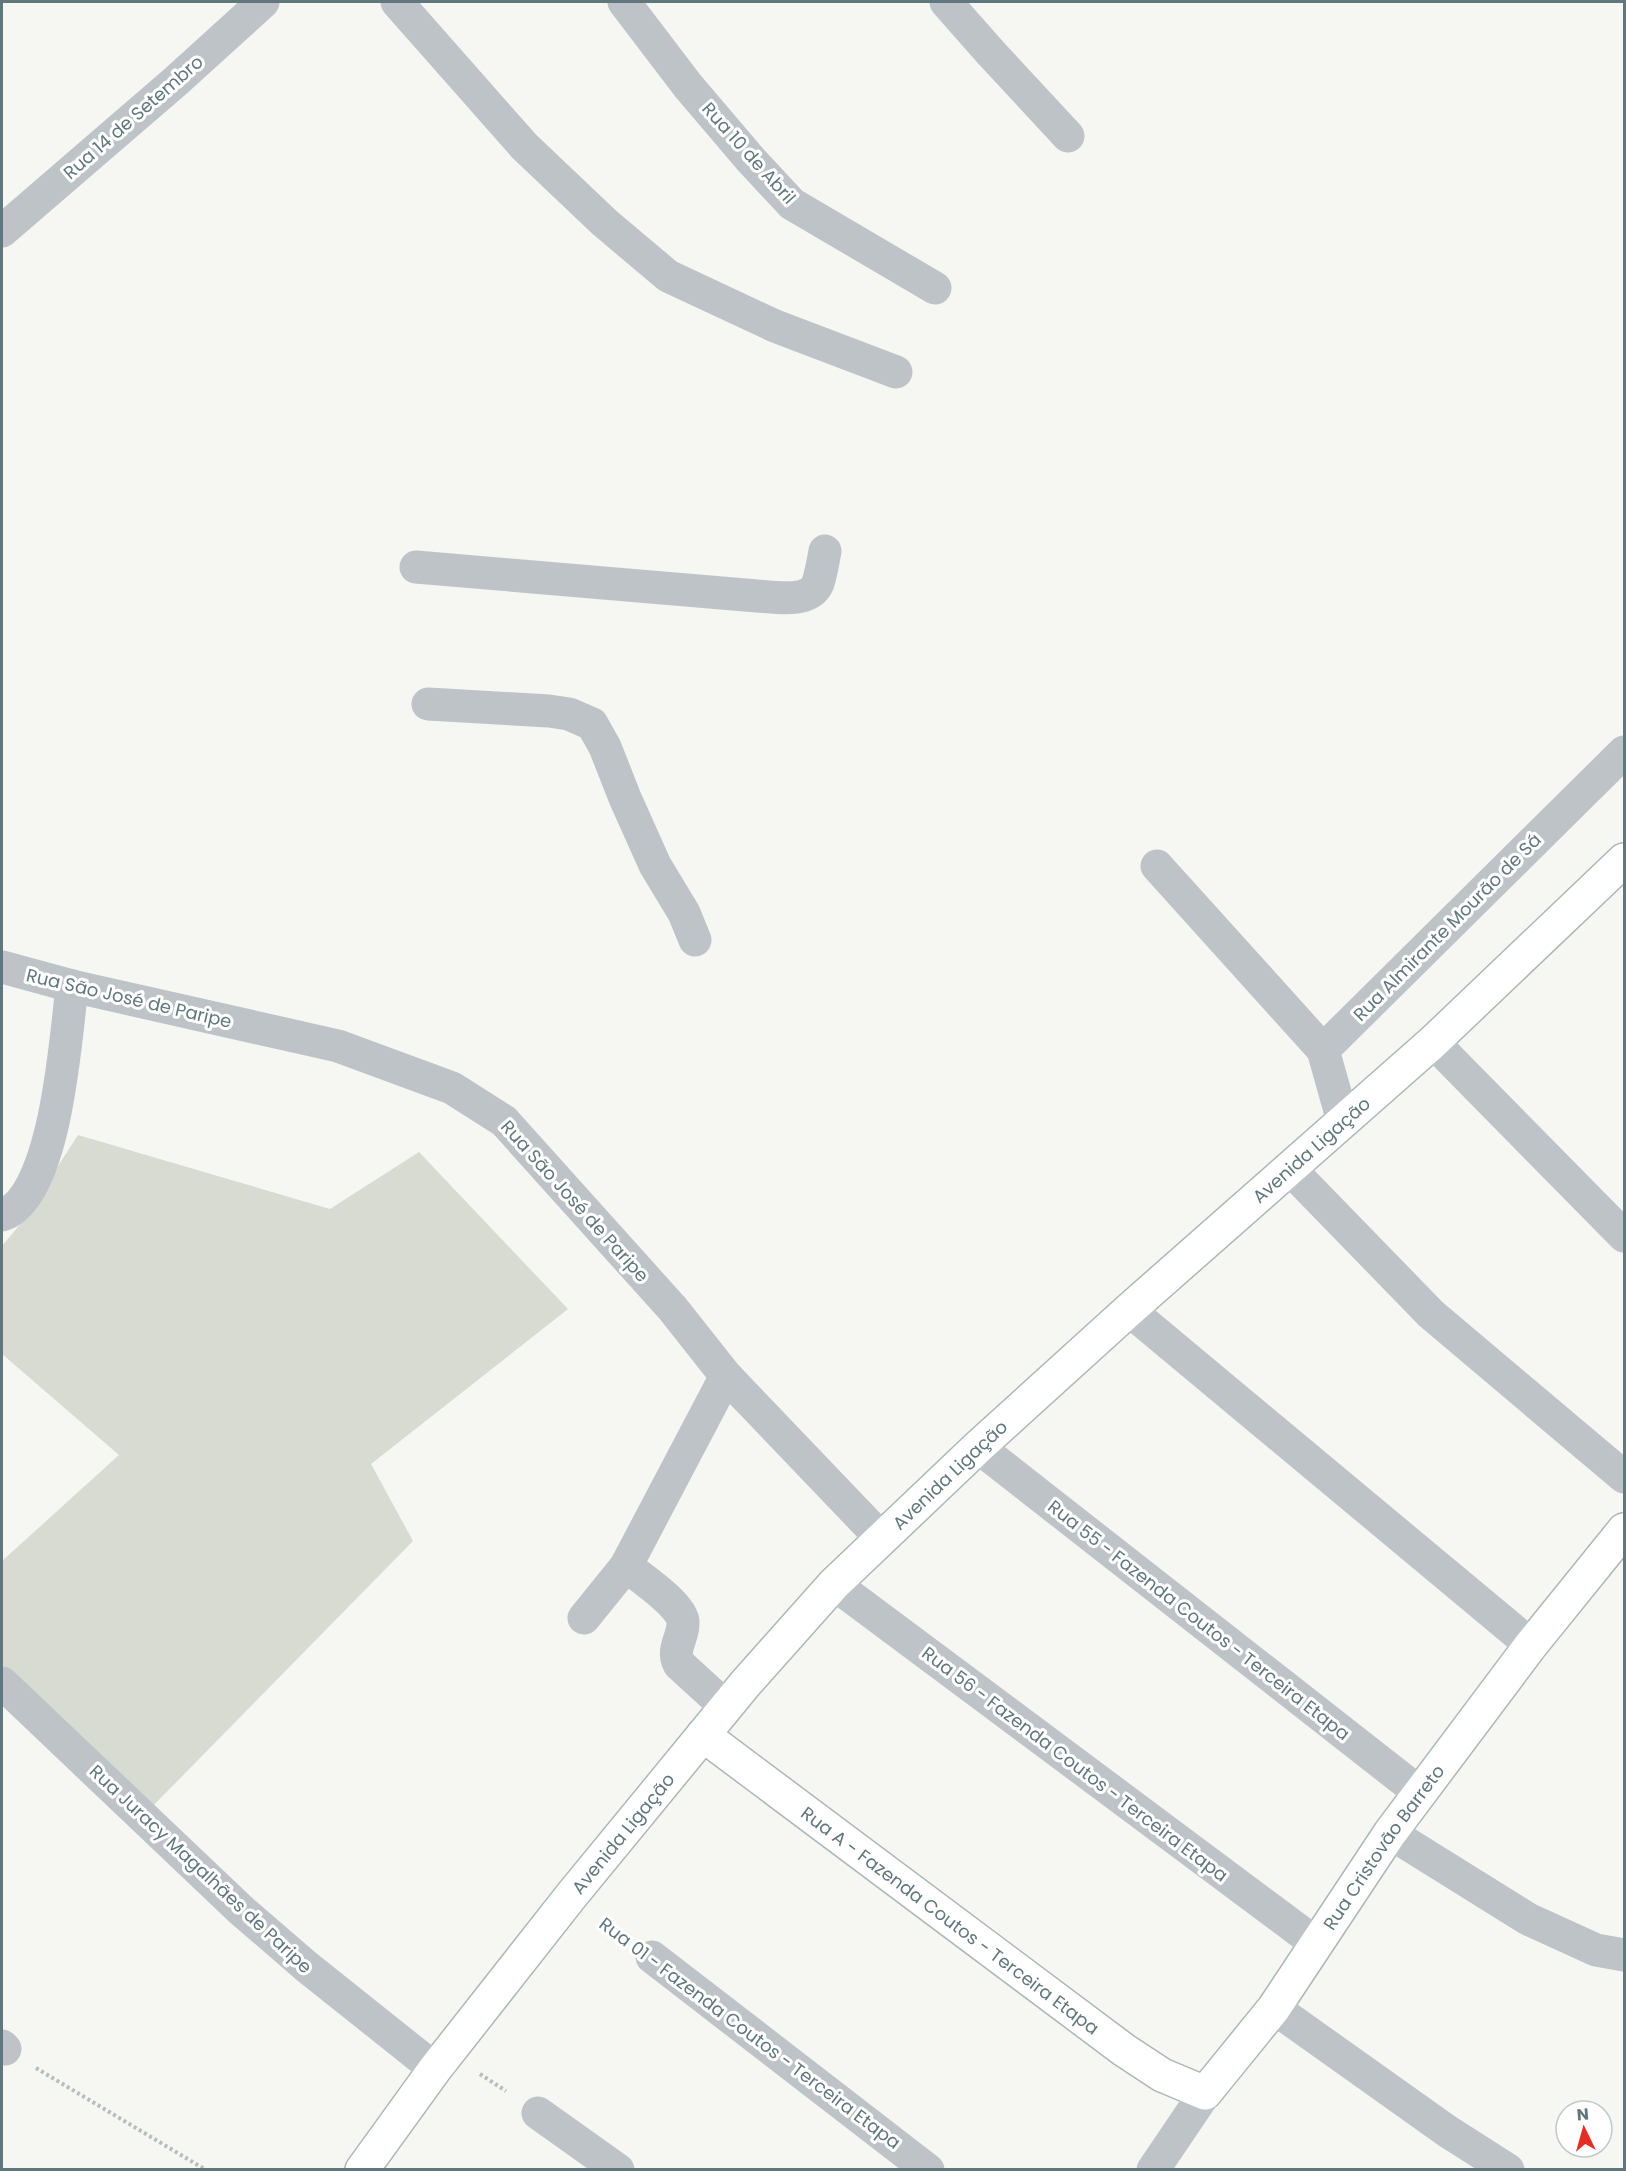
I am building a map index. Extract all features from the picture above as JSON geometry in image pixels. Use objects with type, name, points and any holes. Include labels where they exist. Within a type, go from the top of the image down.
[{"type":"main road","name":"Avenida Ligação","points":[[362,2169],[442,2061],[571,1896],[726,1707],[834,1584],[978,1447],[1129,1310],[1432,1042],[1624,860]]},
{"type":"main road","name":"Rua Cristovão Barreto","points":[[1205,2093],[1274,2008],[1390,1833],[1531,1645],[1624,1530]]},
{"type":"main road","name":"Rua A - Fazenda Coutos - Terceira Etapa","points":[[703,1735],[1124,2050],[1162,2075],[1205,2093]]},
{"type":"street","name":"Rua 14 de Setembro","points":[[2,231],[176,81],[263,2]]},
{"type":"street","points":[[397,2],[524,146],[604,222],[668,276],[775,326],[896,372]]},
{"type":"street","name":"Rua 10 de Abril","points":[[624,2],[688,86],[792,204],[935,288]]},
{"type":"street","points":[[946,2],[1068,136]]},
{"type":"street","points":[[416,567],[757,596],[793,597],[812,591],[817,585],[825,551]]},
{"type":"street","points":[[428,704],[549,711],[569,714],[592,724],[605,747],[655,865],[684,913],[695,940]]},
{"type":"street","name":"Rua Almirante Mourão de Sá","points":[[1323,1050],[1624,752]]},
{"type":"street","points":[[1157,866],[1323,1050],[1343,1121]]},
{"type":"street","name":"Rua São José de Paripe","points":[[2,967],[72,986],[338,1046],[452,1088],[504,1121],[673,1309],[726,1376],[881,1538]]},
{"type":"street","points":[[2,1215],[18,1206],[29,1193],[44,1155],[57,1102],[72,986]]},
{"type":"street","points":[[1432,1042],[1624,1236]]},
{"type":"street","points":[[1290,1169],[1431,1314],[1624,1477]]},
{"type":"street","points":[[1129,1310],[1531,1645]]},
{"type":"street","points":[[584,1618],[626,1566],[726,1376]]},
{"type":"street","name":"Rua 55 - Fazenda Coutos - Terceira Etapa","points":[[978,1447],[1420,1793]]},
{"type":"street","points":[[626,1566],[680,1610],[684,1624],[676,1659],[726,1707]]},
{"type":"street","name":"Rua 56 - Fazenda Coutos - Terceira Etapa","points":[[834,1584],[1317,1944]]},
{"type":"street","name":"Rua Juracy Magalhães de Paripe","points":[[2,1683],[242,1911],[307,1967],[442,2061]]},
{"type":"street","points":[[1390,1833],[1528,1919],[1596,1950],[1624,1955]]},
{"type":"street","name":"Rua 01 - Fazenda Coutos - Terceira Etapa","points":[[652,1957],[928,2169]]},
{"type":"street","points":[[1274,2008],[1447,2131],[1508,2169]]},
{"type":"street","name":"Rua Cristovão Barreto","points":[[1153,2169],[1205,2093]]},
{"type":"street","points":[[538,2113],[618,2169]]},
{"type":"path","name":"Rua 01 - Fazenda Coutos - Terceira Etapa","points":[[571,1896],[652,1957]]},
{"type":"path","points":[[3,2048],[206,2169]]},
{"type":"path","points":[[442,2061],[538,2113]]},
{"type":"shaded area","points":[[78,1135],[330,1209],[419,1152],[568,1309],[371,1464],[413,1541],[144,1815],[2,1691],[2,1561],[119,1455],[2,1354],[2,1246],[22,1222]]}]
